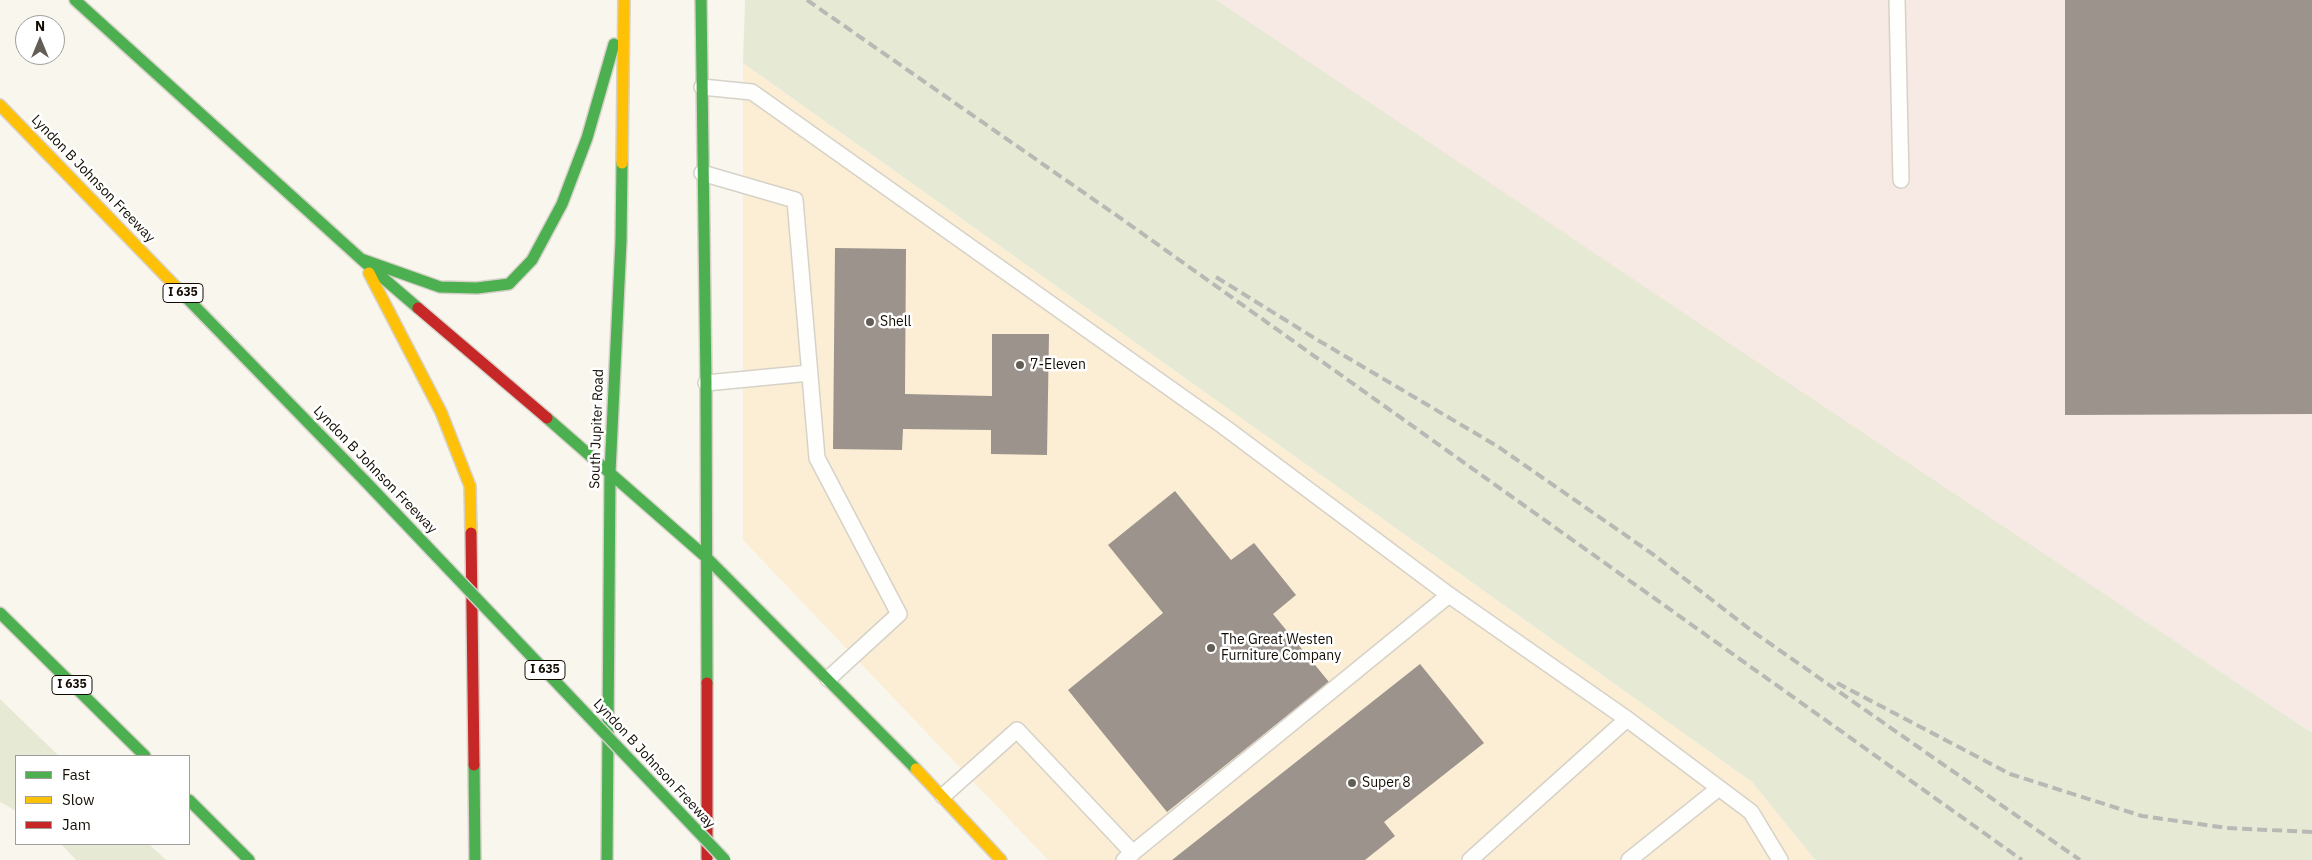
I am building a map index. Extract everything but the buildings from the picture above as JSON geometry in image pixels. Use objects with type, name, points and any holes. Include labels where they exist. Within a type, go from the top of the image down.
[{"type":"main road","points":[[75,0],[361,259],[610,472],[707,558],[943,796],[1002,860]]},
{"type":"main road","points":[[701,0],[706,383],[707,860]]},
{"type":"main road","points":[[361,259],[440,287],[477,288],[509,284],[532,260],[562,204],[587,138],[624,4]]},
{"type":"main road","name":"South Jupiter Road","points":[[607,860],[610,472],[621,241],[624,4]]},
{"type":"main road","name":"Lyndon B Johnson Freeway","points":[[0,105],[366,481],[725,860]]},
{"type":"main road","points":[[361,259],[441,412],[470,486],[475,860]]},
{"type":"main road","name":"I 635","points":[[0,613],[144,755]]},
{"type":"main road","points":[[190,801],[249,860]]},
{"type":"lane","points":[[1897,0],[1902,180]]},
{"type":"lane","points":[[702,87],[752,92],[1223,426],[1449,595],[1627,719],[1751,812],[1776,858]]},
{"type":"lane","points":[[702,173],[795,200],[817,458],[899,614],[828,680]]},
{"type":"lane","points":[[706,383],[810,373]]},
{"type":"lane","points":[[943,796],[1017,730],[1129,856],[1449,595]]},
{"type":"lane","points":[[1470,860],[1627,719]]},
{"type":"lane","points":[[1629,860],[1719,788]]},
{"type":"shaded area","points":[[1153,0],[2312,0],[2312,860]]},
{"type":"shaded area","points":[[743,63],[1752,782],[1815,860],[1048,860],[743,540]]},
{"type":"green space","points":[[745,0],[1216,0],[2312,733],[2312,860],[1815,860],[1752,782],[743,63]]},
{"type":"green space","points":[[0,699],[58,755],[15,755],[15,810],[0,802]]},
{"type":"green space","points":[[62,845],[150,845],[166,860],[76,860]]},
{"type":"railway","points":[[807,0],[1126,222],[2022,860]]},
{"type":"railway","points":[[1216,277],[1316,339],[1497,446],[1654,555],[1752,631],[2080,860]]},
{"type":"railway","points":[[1837,683],[2010,774],[2142,816],[2227,828],[2312,832]]},
{"type":"traffic: fast","points":[[75,0],[361,259],[418,308]]},
{"type":"traffic: fast","points":[[701,0],[706,383],[707,683]]},
{"type":"traffic: fast","points":[[361,259],[440,287],[477,288],[509,284],[532,260],[562,204],[587,138],[614,44]]},
{"type":"traffic: fast","points":[[607,860],[610,472],[621,241],[622,163]]},
{"type":"traffic: fast","points":[[179,290],[365,481]]},
{"type":"traffic: fast","points":[[547,418],[707,558],[916,769]]},
{"type":"traffic: fast","points":[[365,481],[725,860]]},
{"type":"traffic: fast","points":[[0,613],[144,755]]},
{"type":"traffic: fast","points":[[474,765],[475,860]]},
{"type":"traffic: fast","points":[[190,801],[249,860]]},
{"type":"traffic: slow","points":[[622,163],[624,0]]},
{"type":"traffic: slow","points":[[0,105],[179,290]]},
{"type":"traffic: slow","points":[[369,273],[441,412],[470,486],[471,533]]},
{"type":"traffic: slow","points":[[916,769],[1001,860]]},
{"type":"traffic: jam","points":[[418,308],[547,418]]},
{"type":"traffic: jam","points":[[471,533],[474,765]]},
{"type":"traffic: jam","points":[[707,683],[707,858]]},
{"type":"place","name":"Shell","points":[[870,322]]},
{"type":"place","name":"7-Eleven","points":[[1020,365]]},
{"type":"place","name":"The Great Westen Furniture Company","points":[[1211,648]]},
{"type":"place","name":"Super 8","points":[[1352,783]]}]
